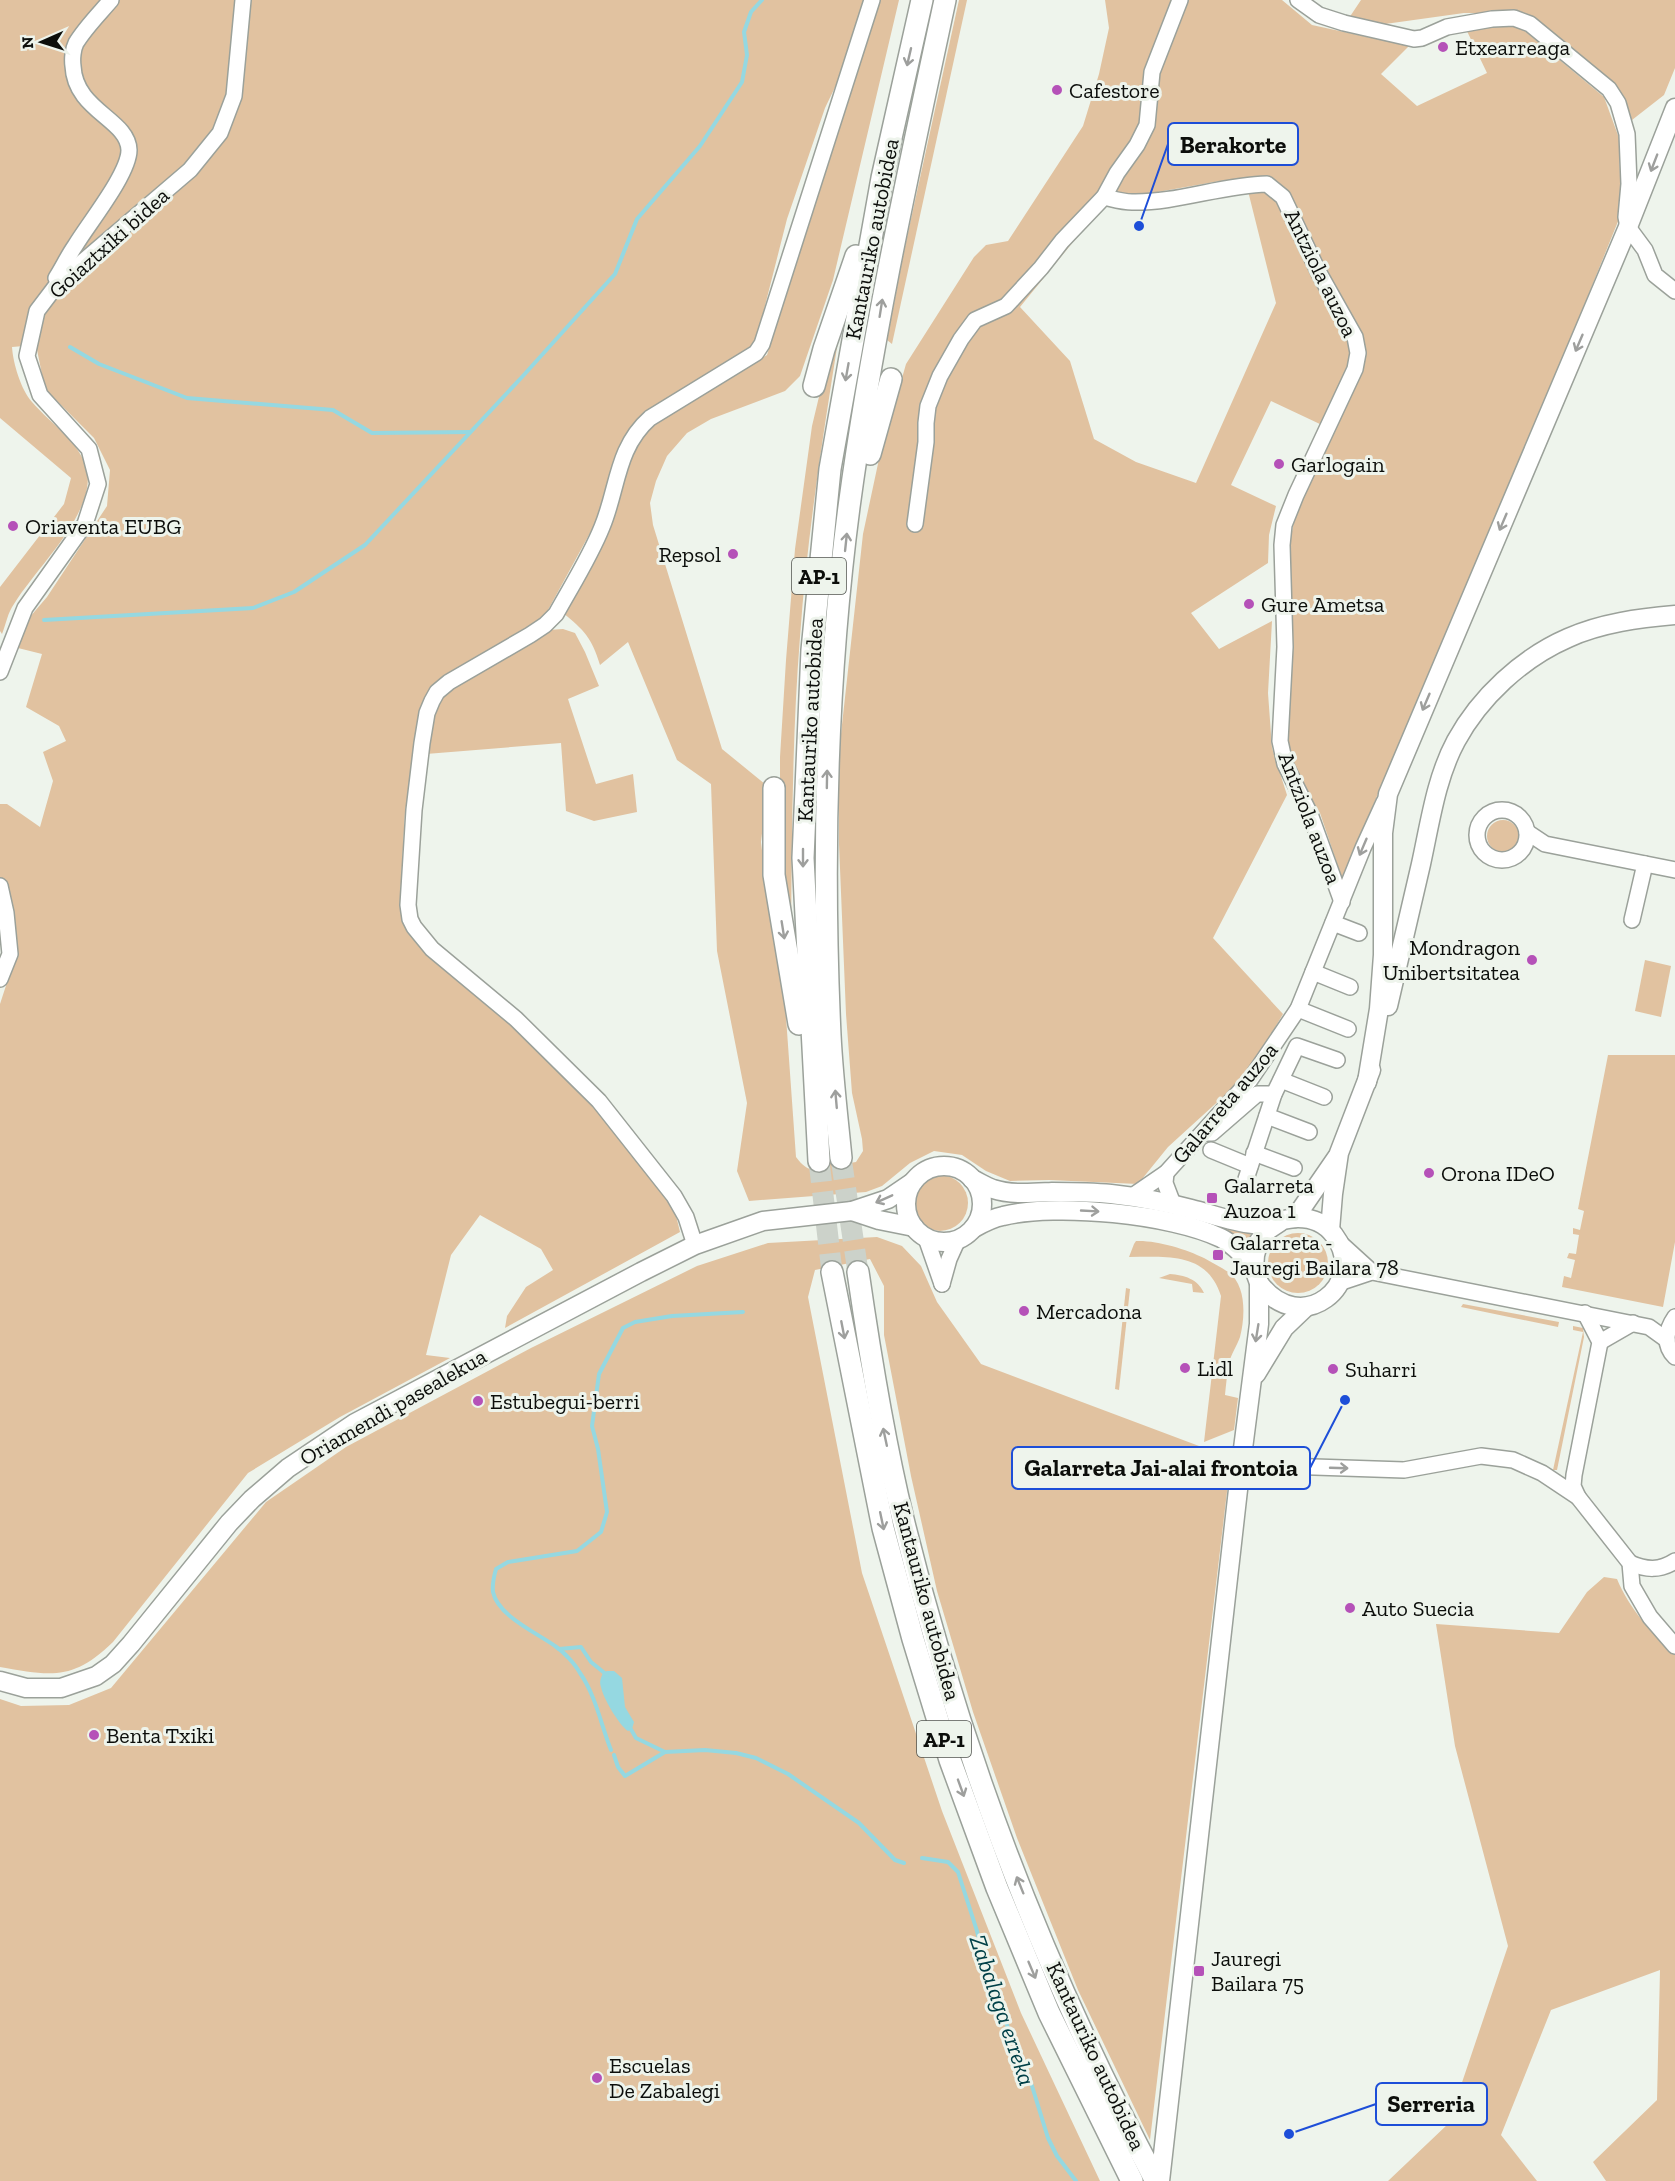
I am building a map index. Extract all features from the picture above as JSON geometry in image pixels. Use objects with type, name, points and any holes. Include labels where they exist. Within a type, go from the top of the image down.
[{"type":"highway","name":"Kantauriko autobidea","points":[[774,788],[774,875],[798,1013],[805,1094],[819,1161],[803,858],[812,650],[830,469],[882,178],[922,0]]},
{"type":"highway","name":"Kantauriko autobidea","points":[[841,1158],[830,1038],[825,891],[827,770],[849,508],[886,276],[945,0]]},
{"type":"highway","points":[[814,386],[871,204],[882,178]]},
{"type":"highway","points":[[849,508],[864,475],[891,379]]},
{"type":"highway","name":"Kantauriko autobidea","points":[[832,1272],[883,1528],[913,1639],[950,1760],[997,1888],[1050,2013],[1132,2181]]},
{"type":"highway","name":"Kantauriko autobidea","points":[[858,1272],[875,1390],[903,1518],[970,1755],[1068,2004],[1139,2149],[1158,2181]]},
{"type":"main road","points":[[1367,1082],[1379,1009],[1383,955],[1383,833],[1388,794],[1628,227],[1675,108]]},
{"type":"main road","points":[[1334,1236],[1314,1221],[1287,1220],[1254,1224],[1181,1206],[1131,1197],[1073,1192],[1026,1194],[1007,1192],[991,1189],[951,1167],[936,1167],[922,1173],[913,1182],[907,1194],[906,1210],[920,1233],[938,1242],[951,1242],[958,1239],[990,1219],[1032,1212],[1108,1212],[1190,1227],[1221,1239],[1241,1253],[1267,1294],[1278,1303],[1292,1307],[1306,1307],[1320,1303],[1339,1283],[1344,1269],[1343,1255],[1334,1236],[1333,1194],[1339,1153],[1367,1082],[1382,1032],[1432,811],[1456,742],[1495,689],[1546,650],[1569,638],[1601,628],[1641,618],[1675,615]]},
{"type":"main road","points":[[1158,2181],[1250,1383],[1259,1324],[1255,1255],[1260,1241],[1268,1230],[1287,1220],[1339,1153]]},
{"type":"main road","points":[[972,1179],[979,1190],[982,1205],[980,1217],[974,1228]]},
{"type":"main road","name":"Oriamendi pasealekua","points":[[0,1681],[26,1688],[52,1689],[78,1684],[96,1676],[112,1664],[131,1644],[229,1523],[271,1481],[356,1423],[696,1245],[763,1221],[852,1211],[888,1199],[913,1182]]},
{"type":"main road","name":"Oriamendi pasealekua","points":[[852,1211],[920,1233]]},
{"type":"main road","points":[[1250,1383],[1284,1328],[1306,1307]]},
{"type":"street","points":[[37,311],[74,246],[125,165],[129,150],[126,138],[116,126],[87,102],[78,90],[73,75],[72,60],[75,45],[111,0]]},
{"type":"street","name":"Goiaztxiki bidea","points":[[0,672],[25,608],[85,524],[98,484],[89,449],[40,395],[27,356],[37,311],[59,282],[190,170],[220,133],[234,96],[243,0]]},
{"type":"street","points":[[696,1245],[686,1217],[674,1196],[599,1101],[516,1019],[432,949],[414,927],[408,905],[408,885],[422,743],[427,713],[436,692],[449,682],[545,626],[556,614],[603,527],[621,464],[637,429],[650,418],[756,354],[762,344],[872,0]]},
{"type":"street","points":[[915,524],[926,442],[928,406],[940,376],[961,339],[975,320],[1006,306],[1062,241],[1104,197],[1147,125],[1152,72],[1180,0]]},
{"type":"street","points":[[1298,0],[1319,15],[1414,39],[1447,27],[1492,19],[1514,18],[1530,24],[1609,88],[1618,103],[1627,134],[1629,184],[1626,217],[1628,227],[1645,250],[1655,275],[1675,291]]},
{"type":"street","name":"Antziola auzoa","points":[[1104,197],[1131,202],[1168,199],[1251,184],[1267,184],[1283,198],[1319,273],[1355,337],[1358,353],[1355,369],[1296,495],[1284,525],[1282,545],[1285,647],[1280,741],[1285,764],[1310,814],[1342,903]]},
{"type":"street","name":"Galarreta auzoa","points":[[1131,1197],[1166,1173],[1250,1080],[1299,1009],[1362,848],[1388,794]]},
{"type":"street","points":[[1520,852],[1527,842],[1527,831],[1518,815],[1500,810],[1485,817],[1478,829],[1479,844],[1491,858],[1509,860],[1520,852],[1545,844]]},
{"type":"street","points":[[1527,831],[1545,844],[1675,870]]},
{"type":"street","points":[[1632,920],[1645,864]]},
{"type":"street","points":[[0,886],[6,913],[10,954],[0,979]]},
{"type":"street","points":[[1333,923],[1359,933]]},
{"type":"street","points":[[1313,972],[1350,987]]},
{"type":"street","points":[[1299,1009],[1348,1029]]},
{"type":"street","points":[[1250,1166],[1274,1094],[1298,1046],[1336,1060]]},
{"type":"street","points":[[1281,1080],[1324,1097]]},
{"type":"street","points":[[1201,1133],[1212,1133],[1257,1094],[1274,1094]]},
{"type":"street","points":[[1267,1116],[1309,1132]]},
{"type":"street","points":[[1211,1150],[1250,1166],[1294,1168]]},
{"type":"street","points":[[1166,1173],[1166,1183],[1181,1206]]},
{"type":"street","points":[[920,1233],[942,1284],[958,1239]]},
{"type":"street","points":[[1334,1236],[1372,1272]]},
{"type":"street","points":[[1339,1283],[1372,1272],[1633,1323],[1652,1328],[1667,1340]]},
{"type":"street","points":[[1585,1313],[1600,1342],[1573,1486],[1578,1497],[1630,1563],[1639,1568],[1658,1569],[1675,1561]]},
{"type":"street","points":[[1652,1328],[1673,1320]]},
{"type":"street","points":[[1673,1320],[1667,1333],[1667,1340],[1671,1353],[1675,1357]]},
{"type":"street","points":[[1600,1342],[1633,1323]]},
{"type":"street","points":[[1240,1472],[1252,1465],[1404,1470],[1481,1456],[1513,1460],[1578,1497]]},
{"type":"street","points":[[1550,1479],[1573,1477]]},
{"type":"street","points":[[1630,1563],[1632,1586],[1650,1617],[1675,1646]]},
{"type":"shaded area","points":[[0,0],[865,0],[839,79],[825,108],[787,219],[756,341],[746,352],[632,427],[615,459],[596,522],[542,621],[502,648],[421,713],[405,812],[400,901],[405,925],[517,1028],[595,1104],[672,1199],[680,1232],[505,1328],[507,1316],[526,1287],[553,1270],[541,1249],[480,1215],[451,1255],[426,1355],[450,1358],[340,1417],[248,1473],[113,1642],[86,1664],[61,1672],[48,1673],[0,1667],[0,1004],[15,958],[15,935],[0,939],[0,804],[7,804],[40,827],[53,781],[43,752],[66,741],[59,726],[26,707],[42,654],[18,648],[29,618],[47,597],[107,506],[110,470],[94,438],[45,389],[36,345],[12,347],[18,376],[24,391],[70,440],[84,462],[88,474],[83,503],[76,518],[12,607],[2,634],[0,631],[0,587],[64,504],[71,478],[0,418]]},
{"type":"shaded area","points":[[880,0],[899,0],[833,280],[800,376],[785,391],[711,419],[687,433],[667,456],[656,481],[650,503],[653,525],[722,749],[765,784],[767,791],[761,842],[785,1003],[796,1157],[805,1167],[816,1170],[825,1168],[831,1159],[838,1165],[856,1162],[863,1151],[852,1093],[846,1014],[839,844],[839,752],[863,534],[879,459],[906,364],[974,257],[986,245],[1008,241],[1083,126],[1099,74],[1109,28],[1105,0],[1282,0],[1312,25],[1409,46],[1381,74],[1417,106],[1487,73],[1466,29],[1497,25],[1520,27],[1604,97],[1619,138],[1621,214],[1541,412],[1342,878],[1320,813],[1291,766],[1285,738],[1292,621],[1288,551],[1295,517],[1360,371],[1364,337],[1342,302],[1350,351],[1348,371],[1322,425],[1271,401],[1231,485],[1276,506],[1269,535],[1268,563],[1191,613],[1219,649],[1272,621],[1268,693],[1272,748],[1287,795],[1213,938],[1283,1014],[1247,1075],[1168,1147],[1138,1184],[1049,1180],[1010,1181],[986,1171],[962,1155],[934,1151],[910,1163],[882,1186],[866,1192],[749,1201],[737,1171],[747,1103],[717,951],[711,784],[677,760],[628,642],[600,665],[586,635],[563,613],[630,454],[644,429],[767,355]],"holes":[[[1245,179],[1276,303],[1196,483],[1136,462],[1094,439],[1070,361],[1020,307],[1113,193],[1129,197],[1220,181]]]},
{"type":"shaded area","points":[[959,0],[967,0],[892,344],[887,340],[904,251]]},
{"type":"shaded area","points":[[1361,0],[1675,0],[1675,68],[1664,95],[1632,120],[1616,85],[1525,13],[1464,13],[1385,24],[1349,18]]},
{"type":"shaded area","points":[[839,335],[811,523],[797,674],[791,936],[780,835],[780,757],[786,660],[795,549],[812,426],[823,380]]},
{"type":"shaded area","points":[[563,629],[575,633],[599,686],[568,699],[596,784],[633,774],[637,812],[594,821],[566,811],[561,743],[426,754],[433,713],[445,690],[548,630]]},
{"type":"shaded area","points":[[1503,820],[1514,825],[1519,836],[1514,847],[1503,852],[1492,847],[1487,836],[1492,825]]},
{"type":"shaded area","points":[[1645,960],[1671,966],[1661,1017],[1635,1011]]},
{"type":"shaded area","points":[[1608,1055],[1675,1055],[1675,1242],[1663,1307],[1562,1287],[1564,1276],[1571,1278],[1575,1260],[1567,1258],[1569,1253],[1576,1254],[1579,1235],[1573,1234],[1573,1228],[1580,1230],[1584,1211],[1578,1209]]},
{"type":"shaded area","points":[[940,1175],[951,1177],[960,1183],[966,1192],[968,1203],[966,1214],[960,1223],[951,1229],[940,1231],[929,1229],[920,1223],[914,1214],[912,1203],[914,1192],[920,1183],[929,1177]]},
{"type":"shaded area","points":[[1184,1215],[1252,1231],[1246,1247]]},
{"type":"shaded area","points":[[1298,1233],[1315,1238],[1323,1246],[1328,1263],[1323,1280],[1315,1288],[1298,1293],[1281,1288],[1273,1280],[1268,1263],[1273,1246],[1281,1238]]},
{"type":"shaded area","points":[[877,1237],[902,1246],[921,1266],[937,1302],[981,1364],[1231,1458],[1150,2140],[1078,1990],[1017,1838],[973,1712],[937,1591],[911,1476],[884,1335],[884,1286],[870,1259],[815,1270],[808,1297],[862,1573],[942,1811],[1021,2013],[1100,2181],[0,2181],[0,1699],[21,1706],[69,1705],[111,1688],[266,1502],[346,1447],[531,1348],[697,1266],[768,1243]]},
{"type":"shaded area","points":[[1136,1241],[1180,1248],[1197,1255],[1228,1272],[1239,1285],[1243,1302],[1243,1321],[1240,1337],[1229,1363],[1225,1395],[1238,1398],[1234,1430],[1204,1442],[1221,1296],[1215,1282],[1206,1271],[1184,1260],[1129,1257]]},
{"type":"shaded area","points":[[1170,1274],[1190,1279],[1198,1284],[1204,1293],[1193,1292],[1192,1284],[1159,1278]]},
{"type":"shaded area","points":[[1126,1288],[1130,1289],[1119,1390],[1115,1389]]},
{"type":"shaded area","points":[[1463,1304],[1559,1322],[1558,1327],[1461,1307]]},
{"type":"shaded area","points":[[1573,1326],[1583,1328],[1584,1337],[1557,1470],[1553,1470],[1583,1332],[1573,1330]]},
{"type":"shaded area","points":[[1604,1577],[1617,1579],[1642,1620],[1675,1655],[1675,2181],[1606,2181],[1593,2162],[1657,2100],[1660,1970],[1551,2010],[1501,2135],[1537,2181],[1388,2181],[1448,2124],[1508,1946],[1455,1746],[1436,1624],[1559,1633],[1587,1592]]},
{"type":"water","points":[[614,1671],[622,1678],[625,1707],[634,1722],[632,1729],[628,1731],[616,1717],[602,1692],[600,1680],[603,1673]]},
{"type":"waterway","points":[[44,620],[253,608],[294,592],[365,545],[615,274],[637,219],[700,146],[742,82],[747,55],[744,32],[751,12],[762,0]]},
{"type":"waterway","points":[[70,347],[99,364],[187,398],[333,410],[372,433],[470,432]]},
{"type":"waterway","points":[[611,1750],[590,1691],[575,1666],[566,1655],[519,1623],[496,1601],[493,1592],[496,1569],[508,1562],[577,1551],[601,1532],[607,1512],[598,1449],[592,1426],[599,1374],[623,1328],[635,1322],[672,1316],[743,1312]]},
{"type":"waterway","points":[[559,1649],[581,1647],[591,1662],[607,1675]]},
{"type":"waterway","points":[[629,1726],[636,1738],[665,1752]]},
{"type":"waterway","name":"Zabalaga erreka","points":[[614,1755],[618,1767],[625,1776],[665,1752],[705,1750],[736,1753],[756,1758],[788,1774],[859,1823],[895,1860],[904,1863]]},
{"type":"waterway","name":"Zabalaga erreka","points":[[922,1858],[948,1862],[958,1872],[977,1931],[987,1972],[1032,2086],[1048,2138],[1057,2156],[1076,2181]]},
{"type":"tunnel","points":[[841,1158],[858,1272]]},
{"type":"tunnel","points":[[819,1161],[832,1272]]},
{"type":"place","name":"Etxearreaga","points":[[1443,47]]},
{"type":"place","name":"Cafestore","points":[[1057,90]]},
{"type":"place","name":"Berakorte","points":[[1139,226]]},
{"type":"place","name":"Garlogain","points":[[1279,464]]},
{"type":"place","name":"Oriaventa EUBG","points":[[13,526]]},
{"type":"place","name":"Repsol","points":[[733,554]]},
{"type":"place","name":"Gure Ametsa","points":[[1249,604]]},
{"type":"place","name":"Mondragon Unibertsitatea","points":[[1532,960]]},
{"type":"place","name":"Orona IDeO","points":[[1429,1173]]},
{"type":"place","name":"Galarreta Auzoa 1","points":[[1212,1198]]},
{"type":"place","name":"Galarreta - Jauregi Bailara 78","points":[[1218,1255]]},
{"type":"place","name":"Mercadona","points":[[1024,1311]]},
{"type":"place","name":"Lidl","points":[[1185,1368]]},
{"type":"place","name":"Suharri","points":[[1333,1369]]},
{"type":"place","name":"Galarreta Jai-alai frontoia","points":[[1345,1400]]},
{"type":"place","name":"Estubegui-berri","points":[[478,1401]]},
{"type":"place","name":"Auto Suecia","points":[[1350,1608]]},
{"type":"place","name":"Benta Txiki","points":[[94,1735]]},
{"type":"place","name":"Jauregi Bailara 75","points":[[1199,1971]]},
{"type":"place","name":"Escuelas De Zabalegi","points":[[597,2078]]},
{"type":"place","name":"Serreria","points":[[1289,2134]]}]
